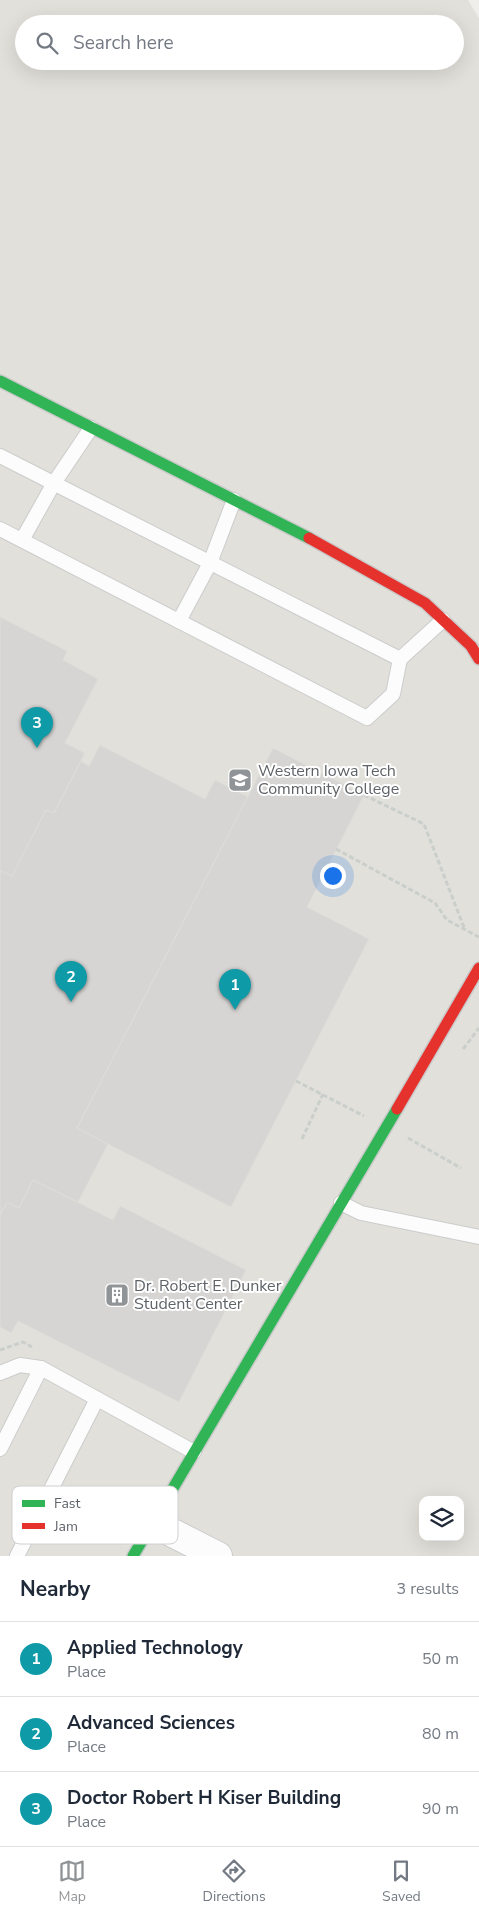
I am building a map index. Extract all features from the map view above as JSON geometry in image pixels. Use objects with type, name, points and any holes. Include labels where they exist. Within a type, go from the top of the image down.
[{"type":"street","points":[[0,381],[319,543],[425,603],[471,646],[479,659]]},
{"type":"street","points":[[174,1486],[479,968]]},
{"type":"street","points":[[178,1536],[218,1556]]},
{"type":"street","points":[[133,1556],[140,1544]]},
{"type":"lane","points":[[22,540],[54,483],[91,428]]},
{"type":"lane","points":[[0,456],[400,660]]},
{"type":"lane","points":[[179,621],[210,563],[234,500]]},
{"type":"lane","points":[[0,529],[367,718],[393,694],[400,660],[443,620]]},
{"type":"lane","points":[[341,1203],[362,1213],[479,1237]]},
{"type":"lane","points":[[0,1373],[20,1364],[41,1368],[194,1452]]},
{"type":"lane","points":[[0,1449],[41,1368]]},
{"type":"lane","points":[[53,1486],[97,1399]]},
{"type":"lane","points":[[17,1556],[23,1544]]},
{"type":"path","points":[[364,795],[424,824],[465,930]]},
{"type":"path","points":[[336,850],[435,903],[447,920],[479,937]]},
{"type":"path","points":[[302,1139],[323,1094]]},
{"type":"shaded area","name":"Western Iowa Tech Community College","points":[[0,0],[468,0],[479,18],[479,1556],[0,1556]]},
{"type":"building","points":[[0,617],[67,651],[63,660],[98,679],[65,743],[85,753],[54,813],[46,810],[12,876],[1,871],[0,873]]},
{"type":"building","points":[[100,745],[205,799],[215,780],[248,797],[77,1128],[108,1144],[78,1202],[33,1180],[19,1208],[7,1202],[0,1215],[0,873],[1,871],[12,876],[46,810],[54,813],[81,761],[89,766]]},
{"type":"building","points":[[273,748],[364,795],[307,907],[369,939],[231,1207],[77,1128]]},
{"type":"building","name":"Dr. Robert E. Dunker Student Center","points":[[33,1180],[113,1220],[120,1206],[246,1270],[179,1402],[18,1321],[11,1333],[0,1327],[0,1215],[7,1202],[19,1208]]},
{"type":"traffic: fast","points":[[0,381],[309,538]]},
{"type":"traffic: fast","points":[[174,1486],[397,1109]]},
{"type":"traffic: fast","points":[[133,1556],[140,1544]]},
{"type":"traffic: jam","points":[[309,538],[425,603],[471,646],[479,659]]},
{"type":"traffic: jam","points":[[397,1109],[479,968]]},
{"type":"place","name":"Doctor Robert H Kiser Building","points":[[37,748]]},
{"type":"place","name":"Western Iowa Tech Community College","points":[[240,780]]},
{"type":"place","name":"Advanced Sciences","points":[[71,1002]]},
{"type":"place","name":"Applied Technology","points":[[235,1010]]},
{"type":"place","name":"Dr. Robert E. Dunker Student Center","points":[[117,1295]]}]
